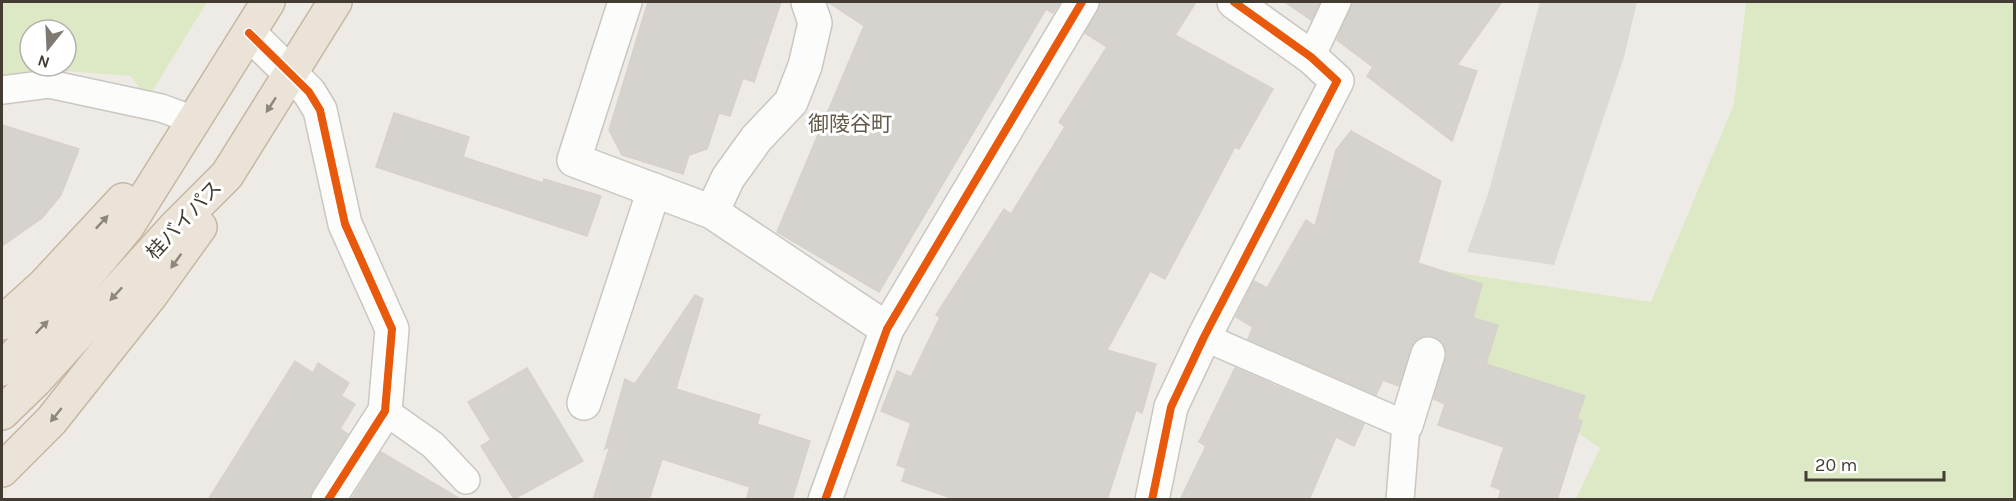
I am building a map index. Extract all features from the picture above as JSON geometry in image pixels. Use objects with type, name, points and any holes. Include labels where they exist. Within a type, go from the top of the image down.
[{"type":"highway","name":"桂バイパス","points":[[2,369],[57,311],[127,227],[268,2]]},
{"type":"highway","name":"桂バイパス","points":[[2,413],[36,380],[174,228],[227,175],[335,2]]},
{"type":"highway","points":[[2,323],[44,285],[187,130]]},
{"type":"highway","points":[[2,470],[51,421],[151,295],[199,228],[227,175]]},
{"type":"street","points":[[626,2],[574,160],[711,212],[887,329]]},
{"type":"street","points":[[711,212],[728,178],[756,139],[791,102],[806,66],[815,23],[808,2]]},
{"type":"street","points":[[825,500],[887,329],[1082,2]]},
{"type":"street","points":[[1152,500],[1171,406],[1204,337],[1337,81],[1311,57],[1234,2]]},
{"type":"street","points":[[249,33],[292,73],[309,92],[320,110],[345,224],[392,329],[385,411],[328,500]]},
{"type":"street","points":[[584,403],[654,190]]},
{"type":"street","points":[[1406,425],[1428,354]]},
{"type":"lane","points":[[1311,57],[1337,2]]},
{"type":"lane","points":[[2,90],[49,84],[143,104],[187,130]]},
{"type":"lane","points":[[1204,337],[1406,425],[1400,500]]},
{"type":"lane","points":[[385,411],[433,445],[466,480]]},
{"type":"green space","points":[[2,2],[207,2],[151,93],[140,89],[131,76],[78,72],[78,18],[18,18],[18,75],[2,77]]},
{"type":"green space","points":[[1746,2],[2014,2],[2014,499],[1576,499],[1600,448],[1418,323],[1439,270],[1651,302],[1734,104]]},
{"type":"shaded area","points":[[1540,2],[1637,2],[1624,57],[1554,265],[1467,252],[1488,194]]},
{"type":"building","points":[[648,2],[781,2],[754,82],[743,78],[730,116],[719,113],[707,149],[689,155],[683,174],[622,155],[609,130]]},
{"type":"building","points":[[828,2],[1060,2],[1053,13],[1046,9],[879,292],[777,232],[864,26]]},
{"type":"building","points":[[1101,2],[1196,2],[1175,35],[1273,89],[1239,149],[1235,147],[1165,279],[1150,271],[1107,350],[1156,364],[1142,413],[1136,410],[1107,500],[957,500],[902,481],[906,468],[897,465],[911,423],[881,411],[897,371],[911,377],[940,317],[936,315],[1004,209],[1011,214],[1065,127],[1059,122],[1107,47],[1085,33]]},
{"type":"building","points":[[1285,2],[1320,2],[1311,20]]},
{"type":"building","points":[[1353,2],[1502,2],[1457,65],[1477,71],[1452,141],[1367,76],[1373,67],[1337,40]]},
{"type":"building","points":[[394,113],[469,137],[463,157],[543,183],[544,179],[601,196],[587,236],[376,167]]},
{"type":"building","points":[[2,125],[79,149],[61,195],[42,218],[2,246]]},
{"type":"building","points":[[1351,131],[1441,181],[1418,263],[1482,284],[1473,318],[1498,325],[1486,364],[1585,396],[1577,419],[1582,421],[1557,500],[1498,500],[1501,490],[1491,486],[1504,447],[1438,425],[1445,404],[1434,399],[1446,350],[1442,342],[1434,336],[1424,336],[1415,341],[1399,386],[1383,380],[1376,395],[1248,339],[1253,327],[1236,317],[1254,281],[1267,288],[1306,220],[1315,226],[1336,150]]},
{"type":"building","points":[[695,295],[703,299],[676,389],[760,415],[757,424],[810,441],[792,500],[746,500],[750,487],[662,459],[649,500],[593,500],[610,446],[605,449],[625,379],[635,384]]},
{"type":"building","points":[[295,361],[313,373],[318,363],[349,383],[341,396],[355,404],[340,429],[348,434],[312,490],[309,500],[208,500]]},
{"type":"building","points":[[527,368],[583,461],[514,499],[481,446],[491,440],[468,402]]},
{"type":"building","points":[[1235,368],[1364,424],[1354,446],[1336,437],[1309,500],[1180,500],[1206,446],[1199,442]]},
{"type":"building","points":[[381,452],[462,500],[351,500]]},
{"type":"cycle path","points":[[825,500],[887,329],[1082,2]]},
{"type":"cycle path","points":[[1152,500],[1171,407],[1204,337],[1337,81],[1311,57],[1234,2]]},
{"type":"cycle path","points":[[249,33],[309,92],[320,110],[345,224],[392,329],[385,411],[328,500]]},
{"type":"district","name":"御陵谷町","points":[[850,124]]}]
